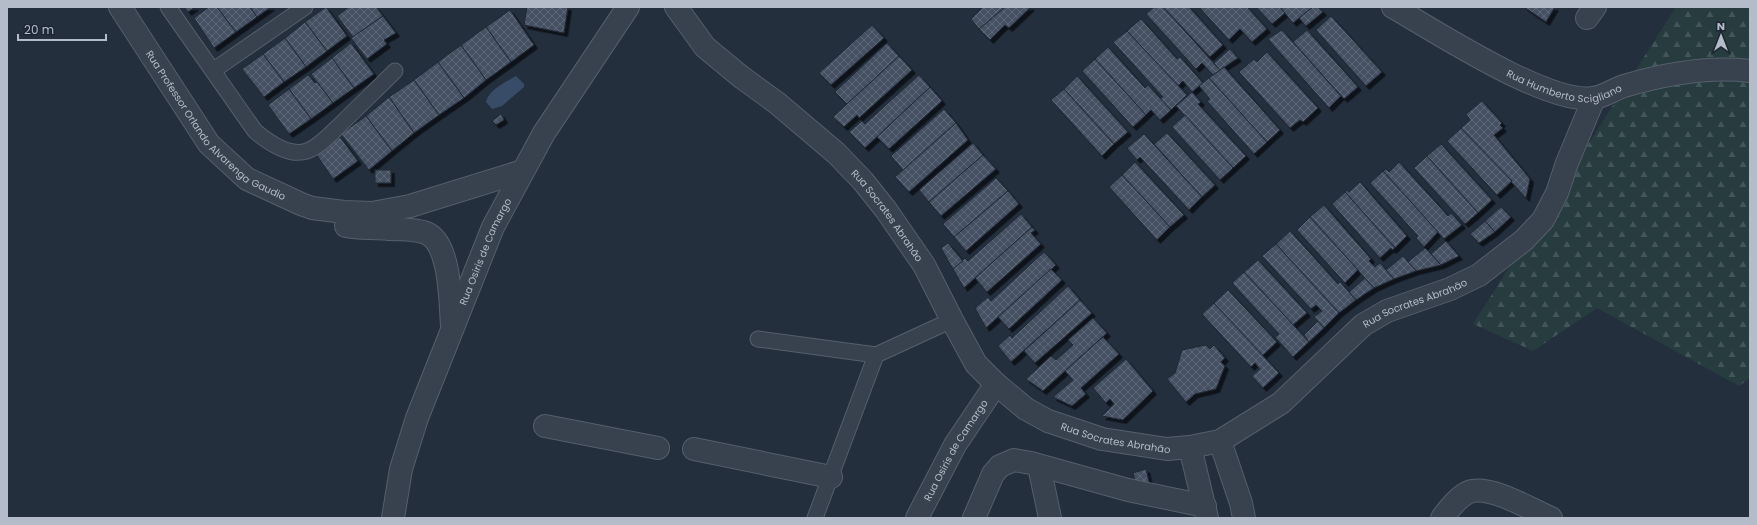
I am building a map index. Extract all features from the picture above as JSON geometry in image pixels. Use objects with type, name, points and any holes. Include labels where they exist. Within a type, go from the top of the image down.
[{"type":"street","name":"Rua Professor Orlando Alvarenga Gaudio","points":[[120,7],[209,144],[247,180],[312,208],[334,222],[351,227],[427,233],[438,243],[443,253],[452,330]]},
{"type":"street","name":"Rua Osiris de Camargo","points":[[393,518],[403,462],[417,418],[493,227],[544,133],[628,7]]},
{"type":"street","name":"Rua Socrates Abrahão","points":[[676,7],[706,47],[740,76],[777,103],[836,153],[863,181],[886,210],[924,264],[976,364],[996,384],[1026,409],[1048,421],[1075,431],[1102,438],[1168,449],[1190,447],[1220,441],[1281,403],[1363,325],[1387,311],[1450,289],[1479,275],[1524,240],[1543,220],[1557,193],[1567,163],[1594,98]]},
{"type":"street","name":"Rua Humberto Scigliano","points":[[1394,7],[1488,62],[1548,90],[1574,98],[1594,98],[1656,77],[1690,71],[1750,71]]},
{"type":"street","name":"Rua Professor Orlando Alvarenga Gaudio","points":[[312,208],[344,212],[372,212],[402,208],[447,196],[523,171]]},
{"type":"street","name":"Rua Osiris de Camargo","points":[[917,518],[955,445],[996,384]]},
{"type":"street","points":[[545,426],[658,448]]},
{"type":"street","points":[[1220,441],[1241,503],[1244,518]]},
{"type":"street","points":[[974,518],[993,474],[1000,466],[1014,460],[1206,512],[1190,447]]},
{"type":"street","points":[[694,449],[831,477]]},
{"type":"street","points":[[1039,466],[1050,518]]},
{"type":"street","points":[[1442,518],[1453,504],[1471,492],[1490,492],[1550,518]]},
{"type":"lane","points":[[168,7],[214,70],[255,131],[271,144],[297,152],[308,151],[325,139],[395,71]]},
{"type":"lane","points":[[214,70],[305,7]]},
{"type":"lane","points":[[758,339],[876,355],[952,320]]},
{"type":"lane","points":[[814,518],[831,477],[876,355]]},
{"type":"green space","points":[[1676,7],[1750,7],[1750,378],[1739,386],[1597,308],[1533,351],[1473,324]]},
{"type":"water","points":[[516,76],[524,84],[524,87],[502,106],[492,109],[486,102],[488,97],[498,86]]},
{"type":"building","points":[[184,7],[195,7],[188,12]]},
{"type":"building","points":[[209,7],[217,7],[236,32],[214,48],[194,18]]},
{"type":"building","points":[[217,7],[250,7],[257,17],[236,32]]},
{"type":"building","points":[[250,7],[271,7],[257,17]]},
{"type":"building","points":[[326,7],[347,36],[327,51],[305,22]]},
{"type":"building","points":[[349,7],[376,7],[383,16],[353,37],[337,16]]},
{"type":"building","points":[[527,7],[568,7],[564,33],[524,25]]},
{"type":"building","points":[[983,7],[1005,7],[979,29],[971,19]]},
{"type":"building","points":[[1005,7],[1031,7],[1009,28],[1005,25],[990,40],[979,29]]},
{"type":"building","points":[[1154,7],[1163,7],[1220,70],[1213,75],[1202,63],[1196,69],[1146,14]]},
{"type":"building","points":[[1163,7],[1189,7],[1223,45],[1210,57]]},
{"type":"building","points":[[1199,7],[1247,7],[1267,29],[1252,42],[1240,29],[1229,40]]},
{"type":"building","points":[[1256,7],[1280,7],[1285,13],[1272,24]]},
{"type":"building","points":[[1280,7],[1313,7],[1293,23]]},
{"type":"building","points":[[1313,7],[1318,7],[1323,12],[1306,26],[1299,18]]},
{"type":"building","points":[[1524,7],[1555,7],[1546,22]]},
{"type":"building","points":[[510,10],[534,45],[511,62],[486,27]]},
{"type":"building","points":[[383,16],[396,33],[384,40],[387,44],[367,59],[351,38]]},
{"type":"building","points":[[1331,16],[1382,72],[1366,86],[1316,30]]},
{"type":"building","points":[[1141,19],[1177,59],[1180,57],[1203,83],[1192,92],[1183,81],[1178,86],[1127,31]]},
{"type":"building","points":[[305,22],[327,51],[306,67],[285,38]]},
{"type":"building","points":[[872,25],[884,38],[831,85],[819,73]]},
{"type":"building","points":[[486,27],[511,62],[486,80],[461,45]]},
{"type":"building","points":[[1282,30],[1341,96],[1329,108],[1268,39]]},
{"type":"building","points":[[1307,30],[1358,87],[1344,99],[1293,42]]},
{"type":"building","points":[[1127,31],[1187,95],[1171,110],[1160,99],[1163,97],[1113,42]]},
{"type":"building","points":[[285,38],[306,67],[284,82],[263,54]]},
{"type":"building","points":[[351,43],[374,74],[354,88],[332,58]]},
{"type":"building","points":[[887,43],[899,56],[847,104],[835,92]]},
{"type":"building","points":[[461,45],[486,80],[464,98],[438,62]]},
{"type":"building","points":[[1108,47],[1145,88],[1148,85],[1171,110],[1160,120],[1151,110],[1146,115],[1095,59]]},
{"type":"building","points":[[1230,49],[1238,58],[1220,70],[1214,63]]},
{"type":"building","points":[[1267,52],[1318,108],[1303,122],[1300,120],[1290,128],[1239,72],[1254,59],[1257,62]]},
{"type":"building","points":[[263,54],[284,82],[264,97],[242,69]]},
{"type":"building","points":[[899,56],[912,70],[859,118],[857,115],[844,127],[833,117]]},
{"type":"building","points":[[332,58],[354,88],[333,103],[311,74]]},
{"type":"building","points":[[1095,59],[1146,115],[1133,127],[1082,71]]},
{"type":"building","points":[[438,62],[464,98],[439,115],[414,80]]},
{"type":"building","points":[[1224,67],[1280,130],[1267,142],[1209,78]]},
{"type":"building","points":[[308,75],[315,83],[317,82],[333,103],[311,119],[289,89]]},
{"type":"building","points":[[919,75],[930,87],[865,148],[849,132],[862,121],[865,124]]},
{"type":"building","points":[[1077,76],[1128,132],[1114,144],[1064,89]]},
{"type":"building","points":[[1209,78],[1267,142],[1254,154],[1207,101],[1210,99],[1199,86]]},
{"type":"building","points":[[414,80],[439,115],[414,133],[389,97]]},
{"type":"building","points":[[930,87],[942,101],[889,149],[877,137]]},
{"type":"building","points":[[289,89],[311,119],[289,134],[268,105]]},
{"type":"building","points":[[1064,89],[1114,144],[1102,156],[1051,100]]},
{"type":"building","points":[[1192,92],[1201,102],[1198,104],[1246,156],[1233,168],[1176,106]]},
{"type":"building","points":[[389,97],[414,133],[392,151],[366,116]]},
{"type":"building","points":[[1482,101],[1502,123],[1500,125],[1503,128],[1494,135],[1530,179],[1526,198],[1461,128],[1470,120],[1466,114]]},
{"type":"building","points":[[944,109],[956,123],[903,170],[891,156]]},
{"type":"building","points":[[501,114],[504,120],[496,125],[492,121]]},
{"type":"building","points":[[1185,115],[1233,168],[1220,180],[1172,127]]},
{"type":"building","points":[[366,116],[392,151],[369,170],[341,134]]},
{"type":"building","points":[[956,123],[968,140],[909,192],[895,177]]},
{"type":"building","points":[[1461,128],[1512,181],[1497,195],[1447,141]]},
{"type":"building","points":[[1167,133],[1215,185],[1202,197],[1154,144]]},
{"type":"building","points":[[1144,134],[1202,197],[1189,210],[1140,157],[1137,160],[1127,148]]},
{"type":"building","points":[[340,137],[358,161],[333,179],[316,154]]},
{"type":"building","points":[[973,143],[983,155],[929,202],[919,190]]},
{"type":"building","points":[[1441,144],[1492,200],[1478,213],[1427,156]]},
{"type":"building","points":[[983,155],[996,169],[941,216],[929,202]]},
{"type":"building","points":[[1427,156],[1478,213],[1465,224],[1414,168]]},
{"type":"building","points":[[1135,162],[1184,215],[1170,227],[1122,175]]},
{"type":"building","points":[[1399,162],[1448,216],[1451,213],[1462,225],[1444,239],[1383,171],[1386,169],[1389,172]]},
{"type":"building","points":[[375,170],[391,170],[391,183],[375,183]]},
{"type":"building","points":[[1383,171],[1438,232],[1424,247],[1416,238],[1418,236],[1370,183]]},
{"type":"building","points":[[1122,175],[1170,227],[1157,240],[1109,187]]},
{"type":"building","points":[[996,178],[1008,191],[954,237],[943,224]]},
{"type":"building","points":[[1360,182],[1407,236],[1395,248],[1345,192],[1347,190],[1349,192]]},
{"type":"building","points":[[1008,191],[1019,204],[966,251],[954,237]]},
{"type":"building","points":[[1345,192],[1395,248],[1392,250],[1391,248],[1380,258],[1332,204]]},
{"type":"building","points":[[1324,205],[1371,259],[1369,261],[1375,267],[1380,263],[1394,279],[1374,288],[1310,217]]},
{"type":"building","points":[[1501,207],[1511,217],[1495,232],[1485,221]]},
{"type":"building","points":[[1021,214],[1032,227],[964,288],[953,269],[965,258],[968,261]]},
{"type":"building","points":[[1310,217],[1358,270],[1345,283],[1297,230]]},
{"type":"building","points":[[1485,221],[1495,232],[1479,243],[1470,234]]},
{"type":"building","points":[[1032,227],[1035,230],[1031,233],[1041,244],[987,292],[975,278]]},
{"type":"building","points":[[1290,231],[1338,284],[1340,282],[1356,300],[1339,313],[1276,244]]},
{"type":"building","points":[[1446,241],[1459,256],[1441,265],[1431,254]]},
{"type":"building","points":[[948,243],[963,261],[953,269],[941,248]]},
{"type":"building","points":[[1276,244],[1339,313],[1324,328],[1314,317],[1322,311],[1316,305],[1311,309],[1262,256]]},
{"type":"building","points":[[1425,248],[1441,265],[1416,271],[1408,262]]},
{"type":"building","points":[[1044,252],[1056,265],[986,328],[975,308],[988,297],[991,301]]},
{"type":"building","points":[[1403,256],[1416,271],[1394,279],[1386,270]]},
{"type":"building","points":[[1258,260],[1307,313],[1293,325],[1244,272]]},
{"type":"building","points":[[1051,269],[1062,280],[1009,329],[998,317]]},
{"type":"building","points":[[1244,272],[1309,342],[1293,357],[1275,337],[1279,334],[1232,283]]},
{"type":"building","points":[[1365,278],[1374,288],[1356,300],[1349,292]]},
{"type":"building","points":[[1068,286],[1080,300],[1011,362],[998,346],[1010,335],[1012,338]]},
{"type":"building","points":[[1228,290],[1277,342],[1262,356],[1214,303]]},
{"type":"building","points":[[1080,300],[1092,313],[1035,363],[1024,351]]},
{"type":"building","points":[[1214,303],[1279,373],[1263,388],[1252,376],[1260,369],[1255,363],[1251,367],[1202,314]]},
{"type":"building","points":[[1093,318],[1107,333],[1043,391],[1026,379],[1051,356],[1056,360],[1073,345],[1068,340]]},
{"type":"building","points":[[1318,321],[1324,328],[1309,342],[1304,335]]},
{"type":"building","points":[[1103,337],[1119,354],[1081,388],[1086,394],[1072,406],[1053,397],[1073,380],[1065,371]]},
{"type":"building","points":[[1206,345],[1210,349],[1214,345],[1225,358],[1221,362],[1225,366],[1216,389],[1195,394],[1186,402],[1167,379],[1175,373],[1182,350]]},
{"type":"building","points":[[1126,359],[1153,391],[1123,420],[1102,416],[1114,404],[1110,399],[1106,403],[1093,388]]},
{"type":"building","points":[[1146,469],[1150,486],[1137,490],[1133,473]]}]
